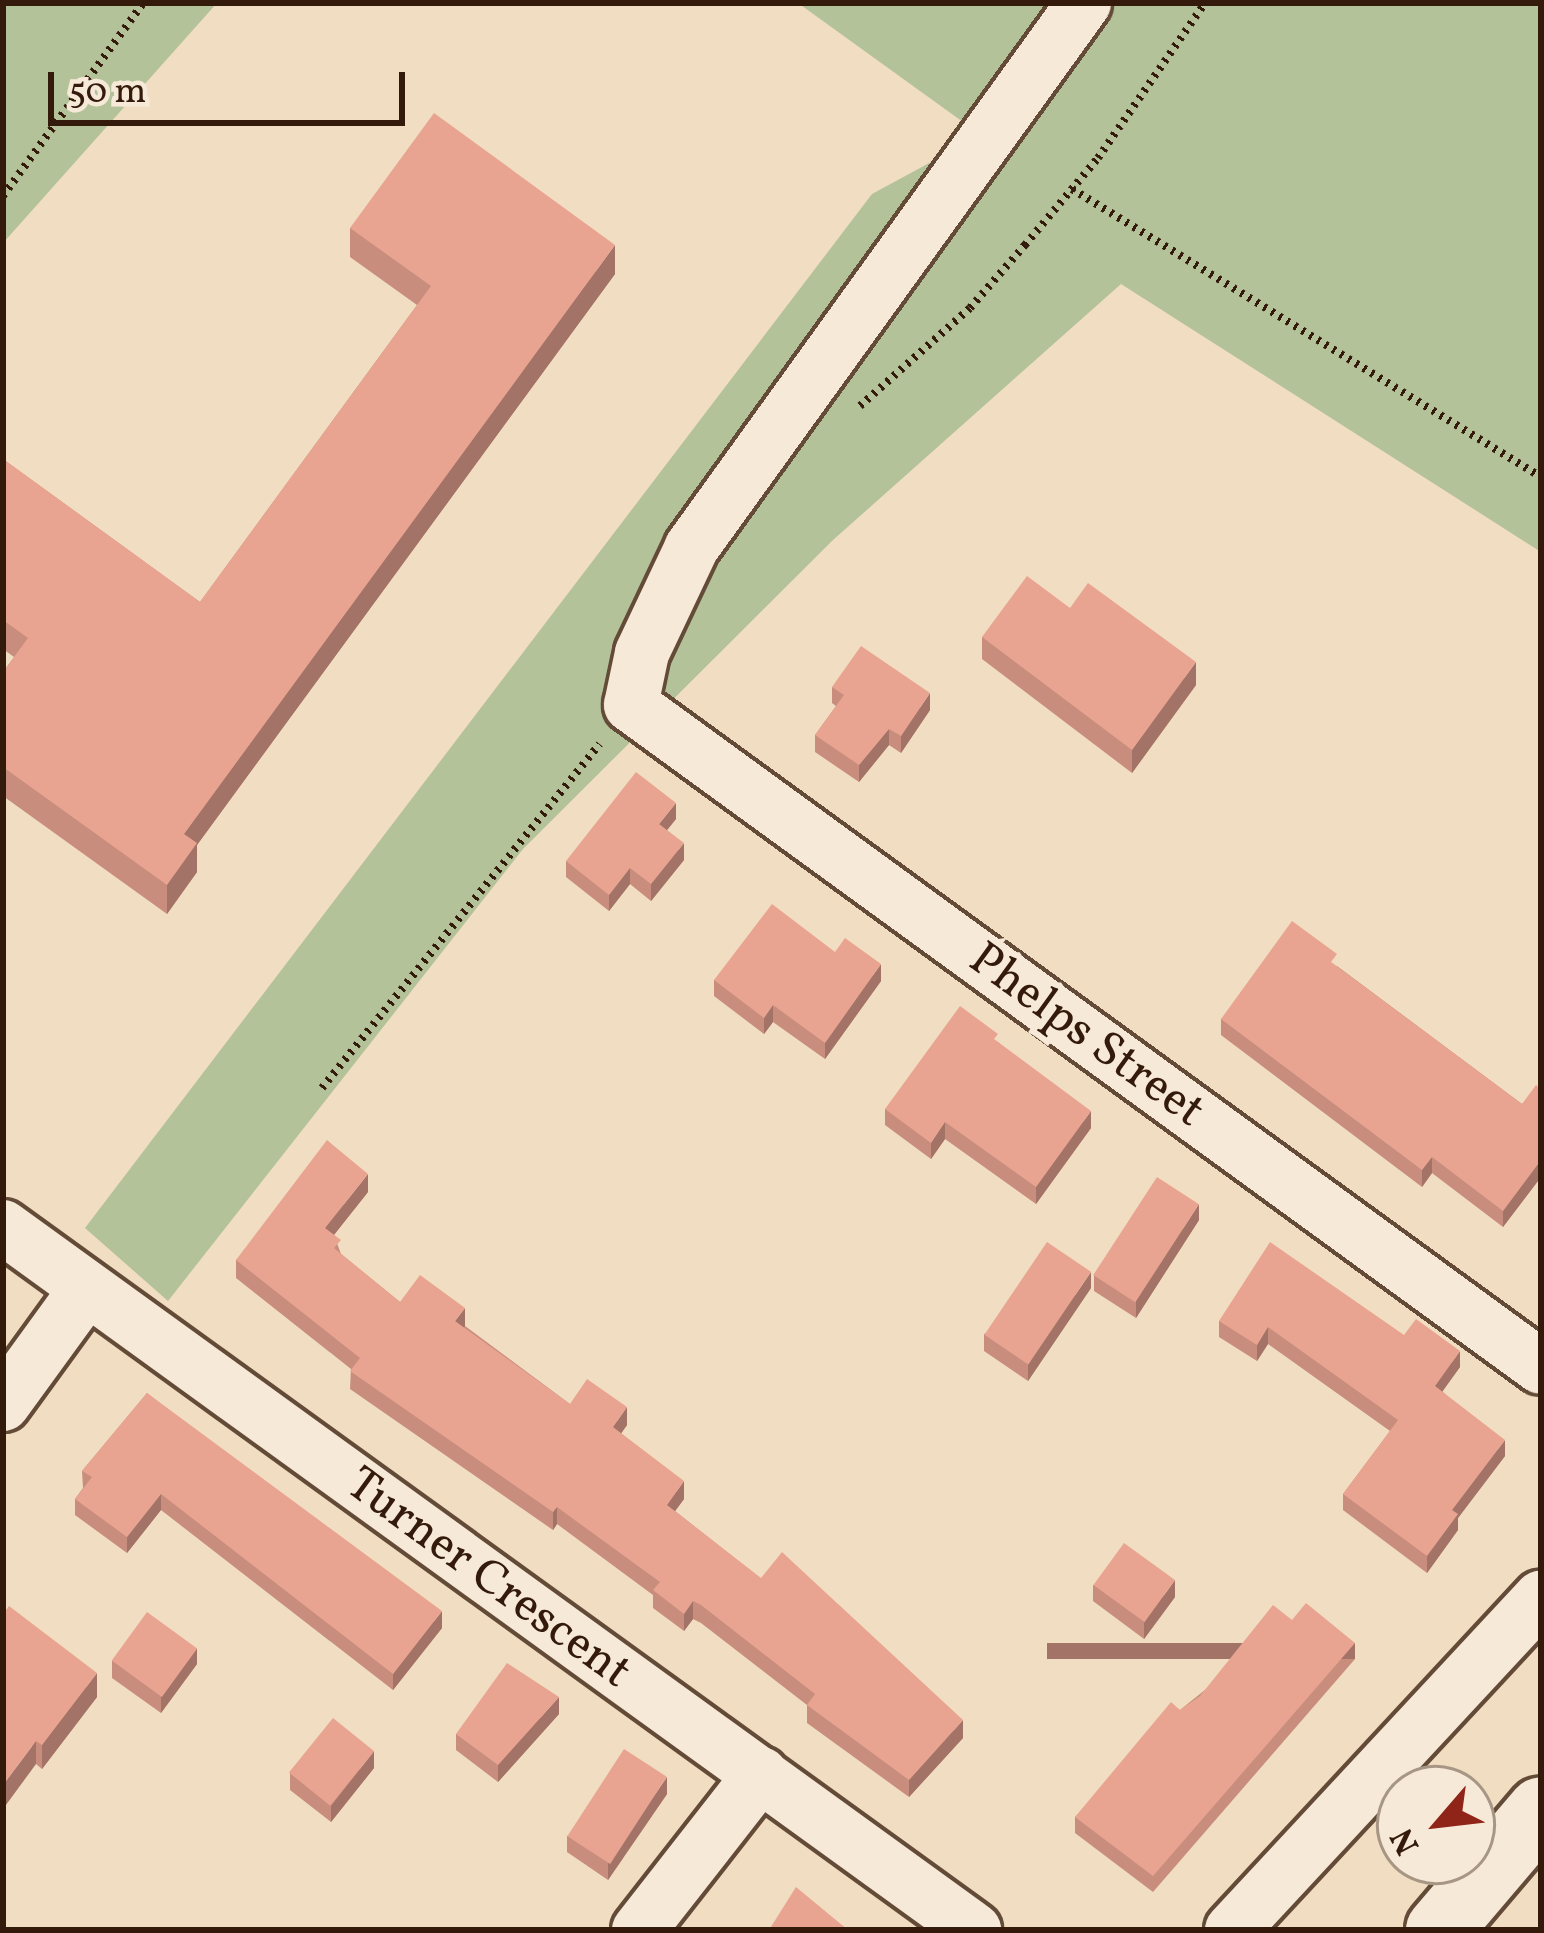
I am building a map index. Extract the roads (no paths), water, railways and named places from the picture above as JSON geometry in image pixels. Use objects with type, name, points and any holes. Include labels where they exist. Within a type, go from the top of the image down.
[{"type":"street","name":"Phelps Street","points":[[1084,3],[692,547],[642,653],[631,705],[1541,1367]]},
{"type":"street","name":"Turner Crescent","points":[[3,1227],[85,1291],[974,1930]]},
{"type":"street","points":[[3,1404],[85,1291]]},
{"type":"street","points":[[1232,1930],[1541,1598]]},
{"type":"street","points":[[639,1930],[760,1774]]},
{"type":"street","points":[[1438,1930],[1541,1810]]}]
